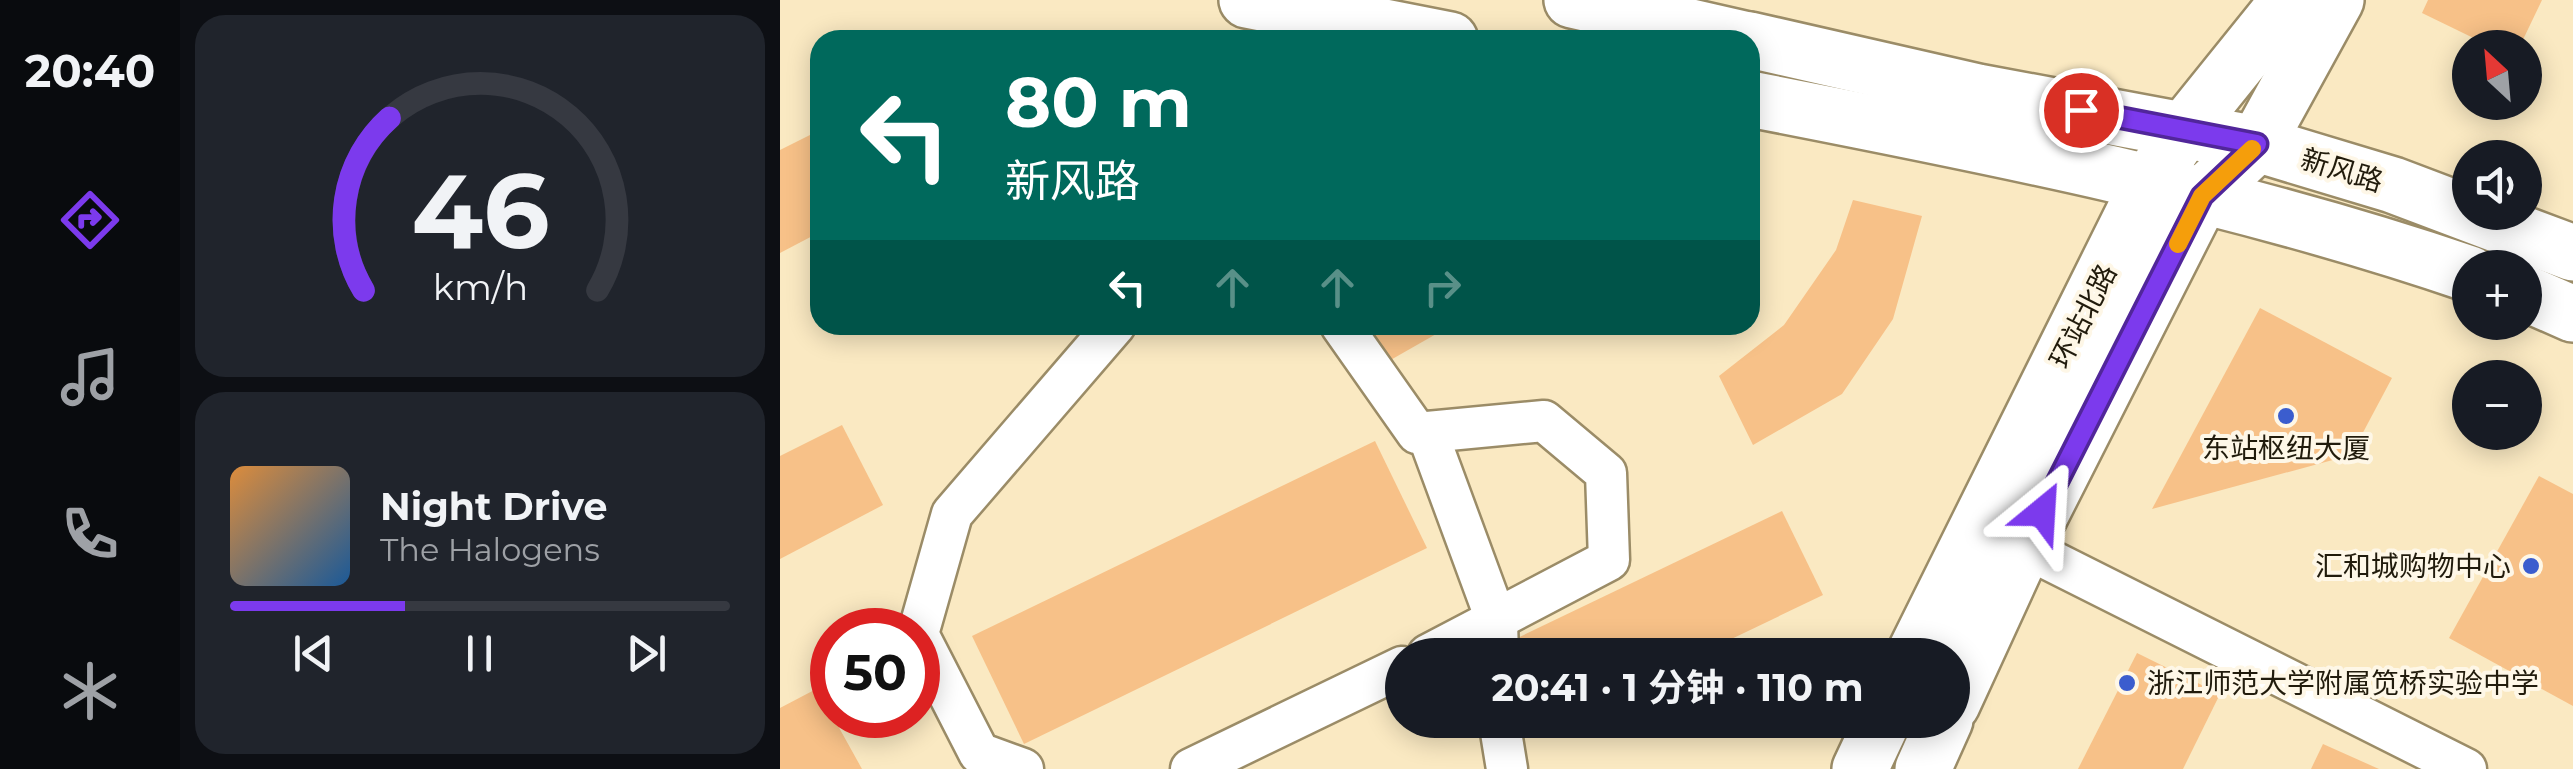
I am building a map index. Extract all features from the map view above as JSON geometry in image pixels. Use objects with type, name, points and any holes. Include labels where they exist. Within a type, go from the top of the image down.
[{"type":"main road","points":[[1247,0],[1309,26],[1349,30]]},
{"type":"main road","name":"新风路","points":[[1572,0],[1705,30]]},
{"type":"main road","points":[[2185,129],[2247,0]]},
{"type":"main road","name":"环站北路","points":[[1922,638],[2148,184],[2185,129],[2289,0]]},
{"type":"main road","name":"环站北路","points":[[1970,665],[2024,547],[2202,196],[2257,144],[2336,0]]},
{"type":"main road","points":[[2257,144],[2378,0]]},
{"type":"main road","name":"新风路","points":[[1760,42],[1978,92],[2257,144],[2393,185],[2573,253]]},
{"type":"main road","points":[[1760,101],[1971,142],[2202,196],[2382,244],[2452,268]]},
{"type":"main road","points":[[2542,300],[2573,314]]},
{"type":"main road","points":[[1860,769],[1875,738]]},
{"type":"main road","points":[[1922,769],[1937,738]]},
{"type":"street","points":[[1023,769],[973,761],[918,634],[952,514],[1106,335]]},
{"type":"street","points":[[1348,335],[1417,433],[1427,432],[1544,421],[1606,473],[1609,560],[1497,638],[1427,432]]},
{"type":"street","points":[[2024,547],[2466,769]]},
{"type":"street","points":[[1191,769],[1385,676]]},
{"type":"street","points":[[1502,738],[1508,769]]},
{"type":"building","points":[[2428,0],[2542,0],[2528,30],[2457,30],[2422,13]]},
{"type":"building","points":[[810,135],[810,237],[780,253],[780,150]]},
{"type":"building","points":[[1853,200],[1922,216],[1893,319],[1842,394],[1753,445],[1719,376],[1784,325],[1836,250]]},
{"type":"building","name":"东站枢纽大厦","points":[[2260,308],[2392,378],[2351,455],[2152,509]]},
{"type":"building","points":[[1365,335],[1434,335],[1380,366]]},
{"type":"building","points":[[842,425],[883,505],[780,559],[780,456]]},
{"type":"building","points":[[1375,441],[1427,548],[1024,744],[972,636]]},
{"type":"building","name":"汇和城购物中心","points":[[2539,476],[2573,494],[2573,706],[2449,638]]},
{"type":"building","points":[[1782,511],[1823,595],[1733,638],[1517,638]]},
{"type":"building","points":[[2137,653],[2220,694],[2183,769],[2078,769]]},
{"type":"building","points":[[810,692],[810,738],[845,738],[862,769],[780,769],[780,708]]},
{"type":"building","points":[[2323,744],[2379,769],[2311,769]]},
{"type":"slow traffic","points":[[2178,244],[2202,196],[2252,149]]},
{"type":"place","name":"东站枢纽大厦","points":[[2286,416]]},
{"type":"place","name":"汇和城购物中心","points":[[2531,566]]},
{"type":"place","name":"浙江师范大学附属笕桥实验中学","points":[[2127,683]]},
{"type":"route","points":[[2042,512],[2202,196],[2257,144],[2081,110]]}]
